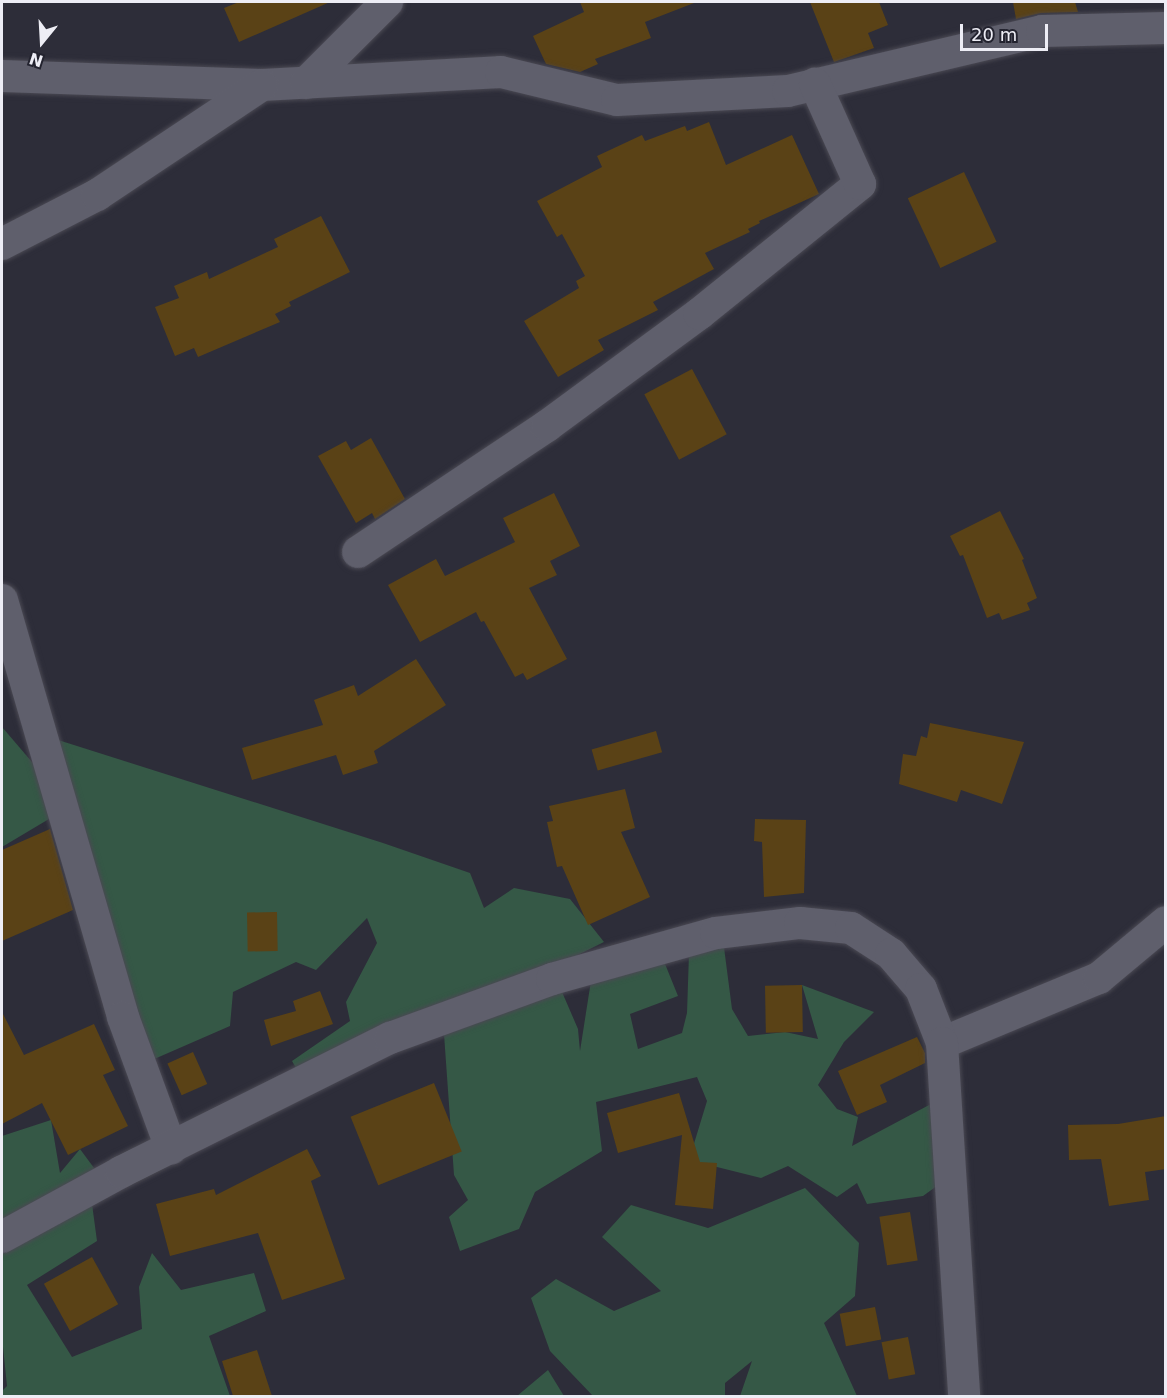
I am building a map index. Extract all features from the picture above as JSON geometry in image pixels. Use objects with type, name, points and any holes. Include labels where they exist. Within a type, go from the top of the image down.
[{"type":"street","points":[[306,83],[387,2]]},
{"type":"street","points":[[2,76],[262,85],[501,72],[617,100],[788,91],[1042,31],[1166,28]]},
{"type":"street","points":[[358,552],[547,426],[699,314],[860,184],[815,84]]},
{"type":"street","points":[[2,244],[97,195],[262,85]]},
{"type":"street","points":[[2,600],[123,1017],[171,1148]]},
{"type":"street","points":[[942,1043],[1098,978],[1166,922]]},
{"type":"street","points":[[2,1237],[171,1148],[390,1038],[552,979],[716,933],[800,923],[850,928],[891,954],[921,989],[942,1043],[964,1396]]},
{"type":"green space","points":[[2,727],[38,769],[54,816],[2,847]]},
{"type":"green space","points":[[55,739],[383,843],[470,873],[484,908],[514,888],[570,899],[604,942],[308,1089],[292,1061],[350,1021],[346,1002],[377,943],[367,918],[316,970],[296,962],[233,992],[230,1026],[152,1060]]},
{"type":"green space","points":[[722,932],[732,1009],[748,1036],[785,1032],[818,1039],[802,985],[874,1012],[844,1042],[818,1085],[837,1109],[858,1117],[852,1146],[946,1096],[941,1183],[923,1196],[867,1204],[857,1183],[837,1197],[788,1166],[761,1178],[689,1160],[707,1101],[697,1077],[596,1102],[602,1151],[535,1192],[519,1229],[460,1251],[449,1217],[468,1200],[454,1175],[443,1020],[559,985],[578,1029],[580,1051],[593,968],[661,954],[678,996],[630,1014],[638,1049],[682,1033],[687,1013],[689,953]]},
{"type":"green space","points":[[51,1120],[60,1173],[80,1149],[97,1172],[90,1189],[97,1241],[27,1285],[72,1357],[142,1329],[139,1287],[152,1253],[181,1290],[254,1273],[266,1311],[209,1336],[230,1396],[2,1396],[2,1391],[7,1386],[2,1337],[2,1136]]},
{"type":"green space","points":[[805,1188],[859,1243],[855,1296],[824,1323],[857,1396],[740,1396],[752,1361],[725,1383],[725,1396],[593,1396],[550,1351],[531,1298],[556,1279],[614,1311],[661,1291],[602,1237],[631,1205],[708,1228]]},
{"type":"green space","points":[[548,1370],[564,1396],[517,1396]]},
{"type":"building","points":[[239,2],[330,2],[239,42],[224,8]]},
{"type":"building","points":[[580,2],[694,3],[645,22],[651,38],[595,59],[598,64],[580,72],[546,64],[533,36],[584,12]]},
{"type":"building","points":[[810,2],[879,2],[888,25],[868,33],[874,48],[834,62]]},
{"type":"building","points":[[1013,2],[1075,2],[1078,12],[1041,13],[1016,19]]},
{"type":"building","points":[[709,122],[726,165],[792,135],[819,194],[759,221],[760,223],[748,229],[750,232],[705,253],[714,269],[653,302],[658,310],[598,340],[604,350],[558,377],[524,321],[579,288],[576,281],[585,276],[562,234],[557,237],[537,201],[602,167],[597,156],[642,135],[645,141],[685,126],[687,131]]},
{"type":"building","points":[[964,172],[997,242],[940,268],[908,198]]},
{"type":"building","points":[[321,216],[350,272],[289,302],[291,306],[275,314],[280,322],[198,357],[194,348],[175,356],[155,307],[179,298],[174,286],[207,272],[209,279],[278,247],[274,239]]},
{"type":"building","points":[[692,369],[727,434],[679,460],[644,394]]},
{"type":"building","points":[[371,438],[405,499],[375,519],[372,513],[356,523],[318,456],[346,441],[351,450]]},
{"type":"building","points":[[554,493],[580,546],[550,561],[557,575],[529,588],[567,659],[527,680],[523,673],[515,677],[484,621],[481,622],[476,612],[420,642],[388,585],[436,559],[445,576],[515,542],[503,518]]},
{"type":"building","points":[[1000,511],[1024,559],[1022,560],[1037,598],[1027,603],[1030,610],[1002,620],[999,613],[987,618],[963,555],[960,556],[950,536]]},
{"type":"building","points":[[416,659],[446,705],[374,751],[378,763],[343,775],[336,755],[252,780],[242,748],[323,725],[314,700],[354,685],[358,696]]},
{"type":"building","points":[[930,723],[1024,742],[1002,804],[961,790],[957,802],[899,784],[903,754],[916,756],[921,736],[927,738]]},
{"type":"building","points":[[656,731],[662,752],[598,771],[592,749]]},
{"type":"building","points":[[625,789],[635,828],[621,832],[650,897],[588,925],[562,866],[557,867],[547,822],[553,821],[549,806]]},
{"type":"building","points":[[755,819],[806,820],[804,893],[764,897],[762,842],[754,841]]},
{"type":"building","points":[[50,829],[73,910],[2,941],[2,850]]},
{"type":"building","points":[[277,912],[278,951],[248,952],[247,913]]},
{"type":"building","points":[[802,985],[803,1032],[766,1033],[765,986]]},
{"type":"building","points":[[320,991],[333,1024],[271,1046],[264,1020],[296,1011],[293,1001]]},
{"type":"building","points":[[2,1012],[24,1055],[94,1024],[115,1070],[103,1075],[128,1126],[68,1155],[42,1103],[2,1124]]},
{"type":"building","points":[[917,1037],[925,1053],[925,1063],[880,1085],[887,1102],[857,1115],[838,1071]]},
{"type":"building","points":[[193,1052],[207,1084],[182,1095],[167,1063]]},
{"type":"building","points":[[434,1083],[462,1152],[378,1185],[351,1117]]},
{"type":"building","points":[[679,1093],[700,1162],[717,1163],[713,1209],[675,1205],[682,1135],[618,1153],[607,1113]]},
{"type":"building","points":[[1166,1116],[1166,1169],[1145,1172],[1149,1200],[1109,1206],[1101,1159],[1069,1160],[1068,1125],[1118,1124]]},
{"type":"building","points":[[307,1149],[321,1176],[311,1181],[345,1279],[282,1300],[258,1233],[170,1256],[156,1204],[214,1189],[216,1195]]},
{"type":"building","points":[[910,1212],[918,1260],[887,1265],[879,1217]]},
{"type":"building","points":[[92,1257],[118,1304],[70,1331],[44,1284]]},
{"type":"building","points":[[875,1307],[881,1339],[846,1346],[840,1314]]},
{"type":"building","points":[[908,1337],[915,1374],[889,1379],[881,1342]]},
{"type":"building","points":[[257,1350],[272,1396],[233,1396],[222,1361]]}]
